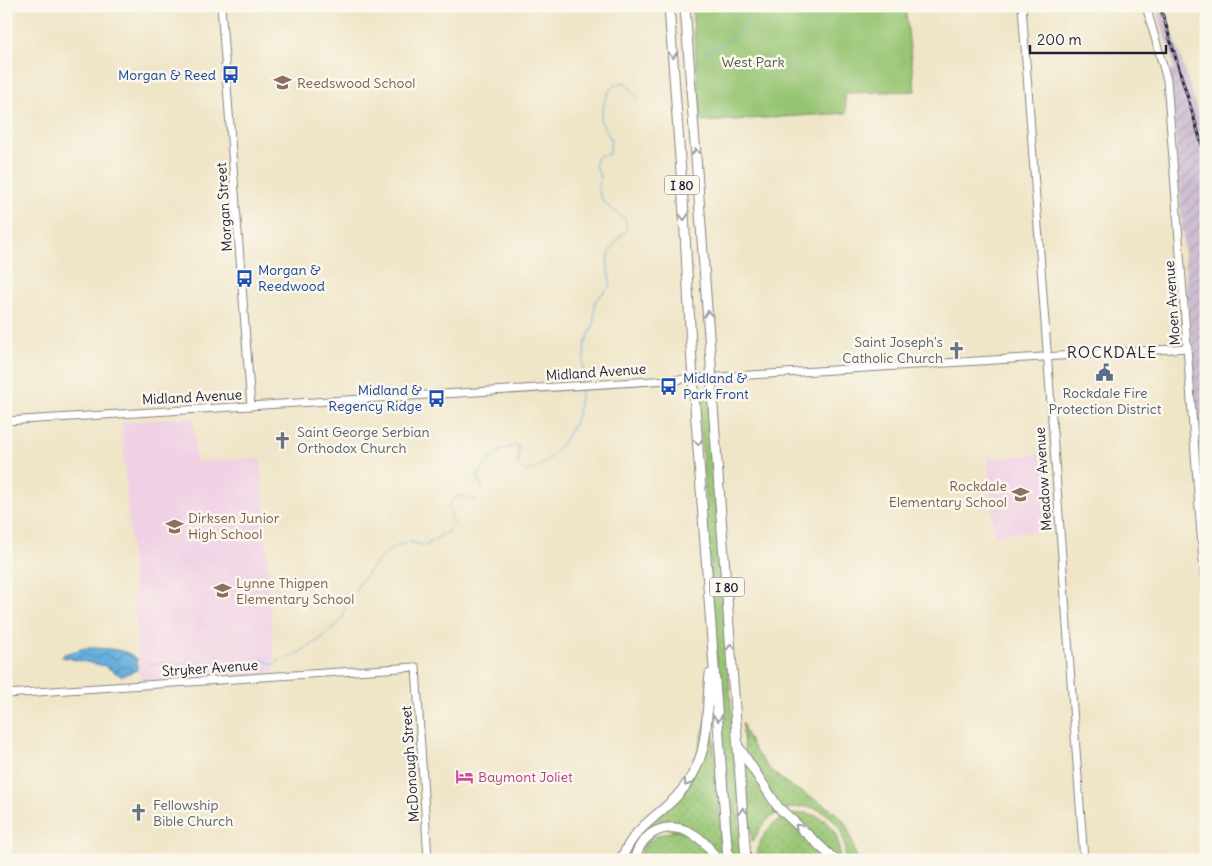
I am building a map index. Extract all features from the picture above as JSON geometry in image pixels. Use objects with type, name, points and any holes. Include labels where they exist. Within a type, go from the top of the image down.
[{"type":"highway","name":"I 80","points":[[669,6],[684,214],[694,393],[728,860]]},
{"type":"highway","name":"I 80","points":[[685,6],[746,860]]},
{"type":"highway","points":[[621,860],[637,831],[674,799],[687,784],[698,765],[707,732],[708,696],[713,652]]},
{"type":"highway","points":[[738,746],[778,808],[835,860]]},
{"type":"highway","points":[[634,860],[642,844],[652,834],[674,827],[697,835],[710,848],[716,860]]},
{"type":"street","name":"Morgan Street","points":[[221,6],[251,406]]},
{"type":"street","name":"Meadow Avenue","points":[[1022,6],[1084,860]]},
{"type":"street","name":"Moen Avenue","points":[[1146,6],[1167,80],[1206,600]]},
{"type":"street","name":"Midland Avenue","points":[[6,421],[1188,348]]},
{"type":"street","name":"Stryker Avenue","points":[[6,694],[416,667]]},
{"type":"street","name":"McDonough Street","points":[[416,667],[428,860]]},
{"type":"shaded area","points":[[1156,6],[1165,6],[1206,140],[1206,174]]},
{"type":"shaded area","points":[[1175,69],[1206,174],[1206,538],[1170,70]]},
{"type":"shaded area","points":[[193,417],[196,462],[261,458],[275,673],[140,682],[122,422]]},
{"type":"shaded area","name":"Rockdale Elementary School","points":[[1049,454],[1054,530],[994,534],[988,458]]},
{"type":"green space","name":"West Park","points":[[692,6],[905,6],[915,91],[845,93],[846,113],[701,122]]},
{"type":"green space","points":[[709,394],[742,860],[731,860],[698,395]]},
{"type":"green space","points":[[711,702],[723,860],[720,860],[710,844],[662,826],[631,860],[624,860],[631,843],[689,786]]},
{"type":"green space","points":[[742,722],[752,745],[774,773],[794,788],[830,809],[843,820],[850,834],[857,860],[845,860],[845,844],[841,831],[834,820],[824,812],[813,808],[787,809],[773,816],[763,825],[752,842]]},
{"type":"green space","points":[[805,813],[814,815],[828,823],[836,835],[839,860],[756,860],[761,841],[771,826],[786,817]]},
{"type":"green space","points":[[678,831],[697,839],[713,860],[638,860],[644,848],[653,839],[664,833]]},
{"type":"water","points":[[85,648],[113,649],[132,655],[137,659],[137,670],[121,676],[105,666],[62,657],[64,654]]},
{"type":"waterway","points":[[705,53],[722,45],[736,34],[757,6]]},
{"type":"waterway","points":[[582,382],[585,344],[594,324],[595,301],[611,285],[608,267],[609,254],[627,229],[625,219],[605,204],[600,195],[600,178],[595,163],[598,156],[609,154],[611,140],[600,119],[609,91],[618,84],[625,82],[638,98]]},
{"type":"waterway","points":[[286,658],[307,648],[338,624],[342,619],[346,605],[364,577],[391,550],[401,544],[410,542],[425,546],[447,532],[454,525],[448,506],[455,497],[463,496],[473,501],[483,491],[478,478],[480,472],[492,457],[504,449],[516,445],[519,448],[518,464],[525,471],[542,464],[550,457],[571,430],[579,409],[582,389]]},
{"type":"waterway","points":[[150,664],[202,664],[220,668],[250,668],[262,659],[273,665],[280,659]]},
{"type":"railway","points":[[1160,6],[1206,158]]},
{"type":"place","name":"Morgan & Reed","points":[[230,75]]},
{"type":"place","name":"Reedswood School","points":[[283,83]]},
{"type":"place","name":"Morgan & Reedwood","points":[[244,278]]},
{"type":"place","name":"Saint Joseph's Catholic Church","points":[[957,350]]},
{"type":"place","name":"Rockdale Fire Protection District","points":[[1105,373]]},
{"type":"place","name":"Midland & Park Front","points":[[669,386]]},
{"type":"place","name":"Midland & Regency Ridge","points":[[436,398]]},
{"type":"place","name":"Saint George Serbian Orthodox Church","points":[[283,440]]},
{"type":"place","name":"Rockdale Elementary School","points":[[1021,494]]},
{"type":"place","name":"Dirksen Junior High School","points":[[174,526]]},
{"type":"place","name":"Lynne Thigpen Elementary School","points":[[222,591]]},
{"type":"place","name":"Baymont Joliet","points":[[464,777]]},
{"type":"place","name":"Fellowship Bible Church","points":[[139,813]]},
{"type":"district","name":"ROCKDALE","points":[[1112,352]]}]
